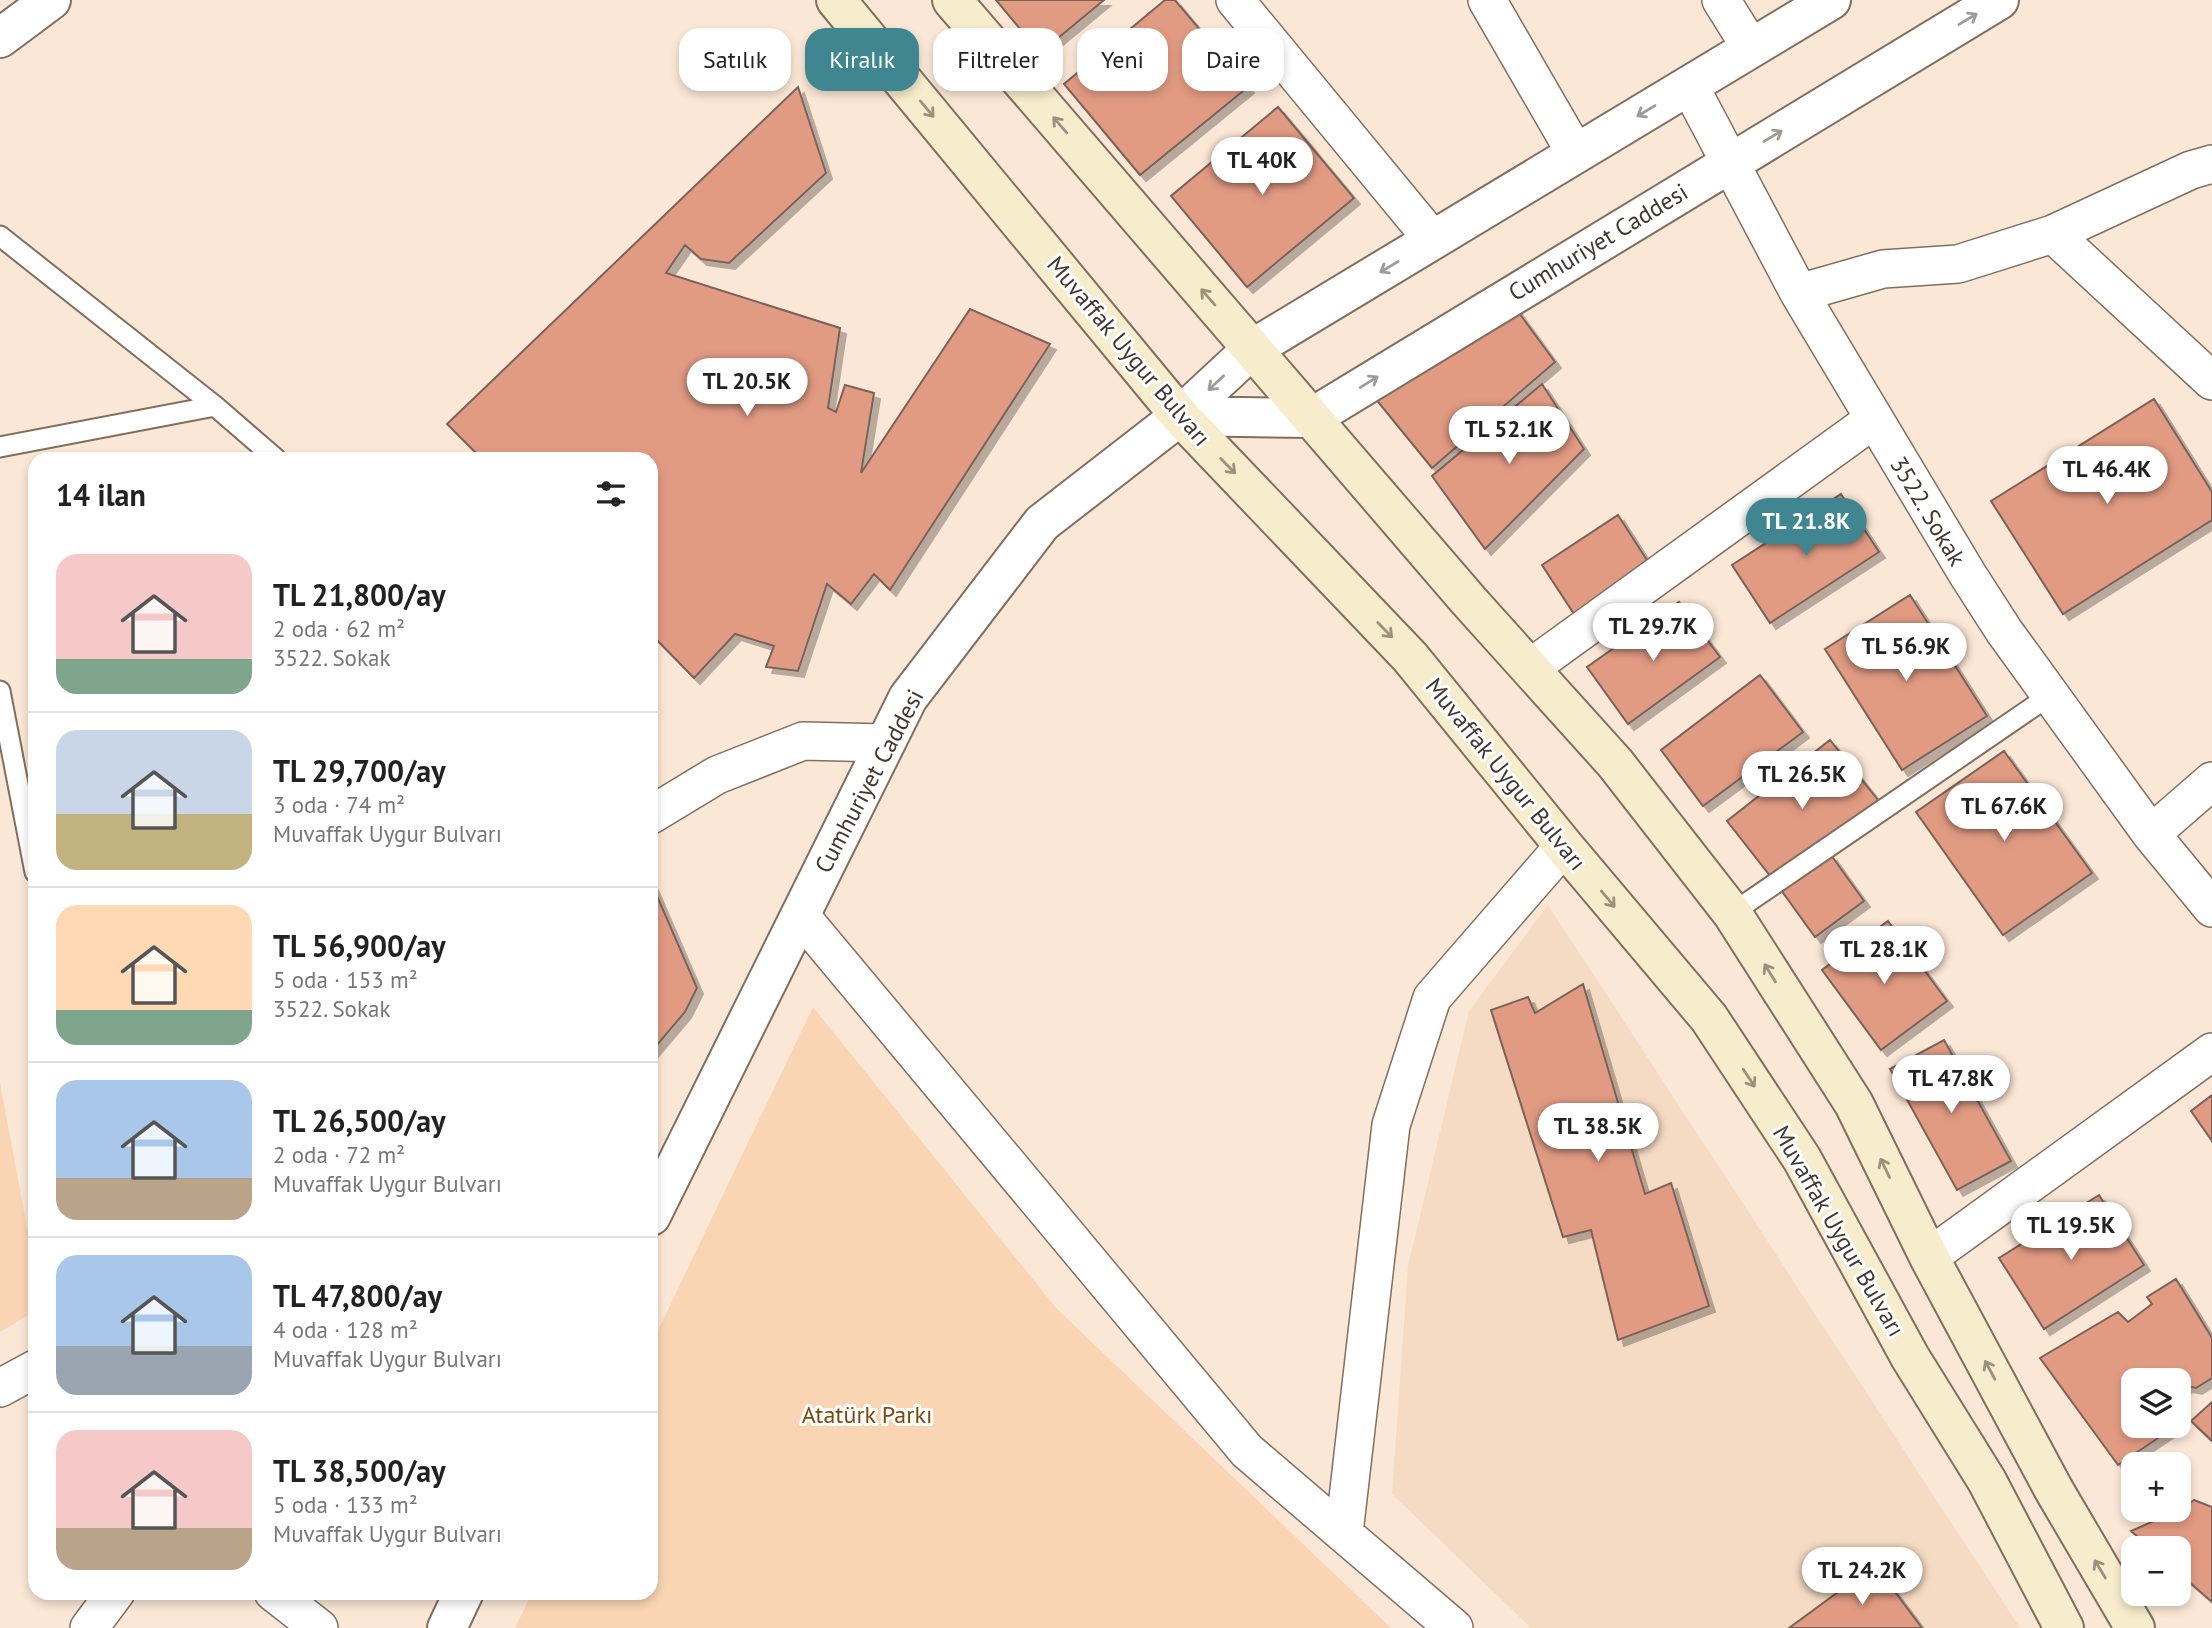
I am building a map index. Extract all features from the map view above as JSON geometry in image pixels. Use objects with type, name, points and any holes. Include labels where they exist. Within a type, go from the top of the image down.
[{"type":"main road","name":"Muvaffak Uygur Bulvarı","points":[[836,0],[1180,416],[1410,657],[1709,1018],[1802,1159],[1910,1357],[1987,1481],[2064,1628]]},
{"type":"main road","points":[[953,0],[1311,418],[1615,763],[1732,913],[1854,1104],[1930,1257],[2054,1490],[2135,1628]]},
{"type":"street","points":[[0,38],[51,0]]},
{"type":"street","points":[[1235,0],[1433,240]]},
{"type":"street","points":[[1487,0],[1576,154]]},
{"type":"street","points":[[1721,0],[1751,48]]},
{"type":"street","name":"Cumhuriyet Caddesi","points":[[658,1202],[908,698],[1042,523],[1180,416],[1252,349],[1831,0]]},
{"type":"street","name":"Cumhuriyet Caddesi","points":[[1311,418],[1999,0]]},
{"type":"street","name":"3522. Sokak","points":[[1689,85],[1799,293],[1872,419],[1968,575],[2151,834],[2212,908]]},
{"type":"street","points":[[1799,293],[1883,269],[1958,264],[2053,234],[2191,170],[2212,164]]},
{"type":"street","points":[[2053,234],[2212,381]]},
{"type":"street","points":[[1180,416],[1311,418]]},
{"type":"street","points":[[1530,668],[1872,419]]},
{"type":"street","points":[[658,809],[717,775],[803,741],[885,743]]},
{"type":"street","points":[[2151,834],[2212,781]]},
{"type":"street","points":[[1344,1533],[1391,1125],[1399,1100],[1432,998],[1564,846]]},
{"type":"street","points":[[800,915],[1247,1451],[1454,1628]]},
{"type":"street","points":[[1930,1257],[2212,1052]]},
{"type":"street","points":[[0,1388],[28,1373]]},
{"type":"street","points":[[89,1628],[110,1600]]},
{"type":"street","points":[[283,1600],[319,1628]]},
{"type":"street","points":[[447,1628],[460,1600]]},
{"type":"lane","points":[[0,236],[215,406],[268,452]]},
{"type":"lane","points":[[0,447],[215,406]]},
{"type":"lane","points":[[0,691],[28,836]]},
{"type":"lane","points":[[1732,913],[2052,694]]},
{"type":"shaded area","points":[[1548,905],[2020,1628],[1531,1628],[1392,1494],[1408,1266],[1469,1011]]},
{"type":"green space","name":"Atatürk Parkı","points":[[813,1007],[1057,1309],[1391,1628],[515,1628],[529,1600],[658,1600],[658,1330]]},
{"type":"green space","points":[[0,1083],[28,1233],[28,1315],[0,1332]]},
{"type":"building","points":[[996,0],[1104,0],[1063,34],[1063,28],[1019,28]]},
{"type":"building","points":[[1165,0],[1175,0],[1198,28],[1182,28],[1182,91],[1243,91],[1140,175],[1064,84],[1077,73],[1077,91],[1168,91],[1168,28],[1131,28]]},
{"type":"building","points":[[798,87],[826,173],[729,263],[701,259],[685,245],[666,273],[840,328],[828,408],[836,412],[845,385],[874,393],[861,473],[970,309],[1050,344],[890,590],[874,574],[851,604],[827,584],[798,671],[766,667],[774,646],[735,634],[694,678],[658,641],[658,452],[475,452],[447,424]]},
{"type":"building","points":[[1278,107],[1354,198],[1247,287],[1171,196]]},
{"type":"building","points":[[1514,306],[1555,362],[1432,468],[1374,397]]},
{"type":"building","points":[[1542,384],[1584,449],[1485,549],[1432,476]]},
{"type":"building","points":[[2154,399],[2212,492],[2212,520],[2063,614],[1991,501]]},
{"type":"building","points":[[1841,494],[1879,552],[1770,623],[1732,565]]},
{"type":"building","points":[[1618,515],[1652,568],[1576,617],[1542,565]]},
{"type":"building","points":[[1910,595],[1987,716],[1902,770],[1825,649]]},
{"type":"building","points":[[1679,602],[1720,657],[1628,724],[1587,667]]},
{"type":"building","points":[[1760,675],[1803,732],[1703,806],[1661,750]]},
{"type":"building","points":[[1830,740],[1878,800],[1775,882],[1727,821]]},
{"type":"building","points":[[2004,751],[2092,873],[2003,935],[1916,812]]},
{"type":"building","points":[[1831,855],[1864,901],[1815,937],[1781,890]]},
{"type":"building","points":[[658,898],[697,988],[685,1012],[658,1044]]},
{"type":"building","points":[[1888,921],[1947,1001],[1881,1050],[1822,970]]},
{"type":"building","points":[[1583,984],[1645,1194],[1671,1183],[1709,1306],[1618,1340],[1591,1230],[1563,1237],[1491,1010],[1528,997],[1535,1013]]},
{"type":"building","points":[[1944,1040],[2011,1161],[1957,1190],[1890,1069]]},
{"type":"building","points":[[2212,1095],[2212,1141],[2191,1111]]},
{"type":"building","points":[[2099,1195],[2144,1265],[2044,1329],[1999,1258]]},
{"type":"building","points":[[2176,1279],[2212,1338],[2212,1378],[2196,1388],[2191,1387],[2191,1368],[2121,1368],[2121,1438],[2158,1438],[2137,1452],[2121,1452],[2121,1463],[2118,1465],[2040,1358],[2118,1312],[2128,1322],[2152,1304],[2147,1297]]},
{"type":"building","points":[[2212,1402],[2212,1441],[2191,1421]]},
{"type":"building","points":[[2194,1500],[2212,1507],[2212,1602],[2191,1584],[2191,1536],[2137,1536],[2131,1531],[2152,1522],[2191,1522],[2191,1502]]},
{"type":"building","points":[[1875,1565],[1922,1628],[1789,1628]]}]
